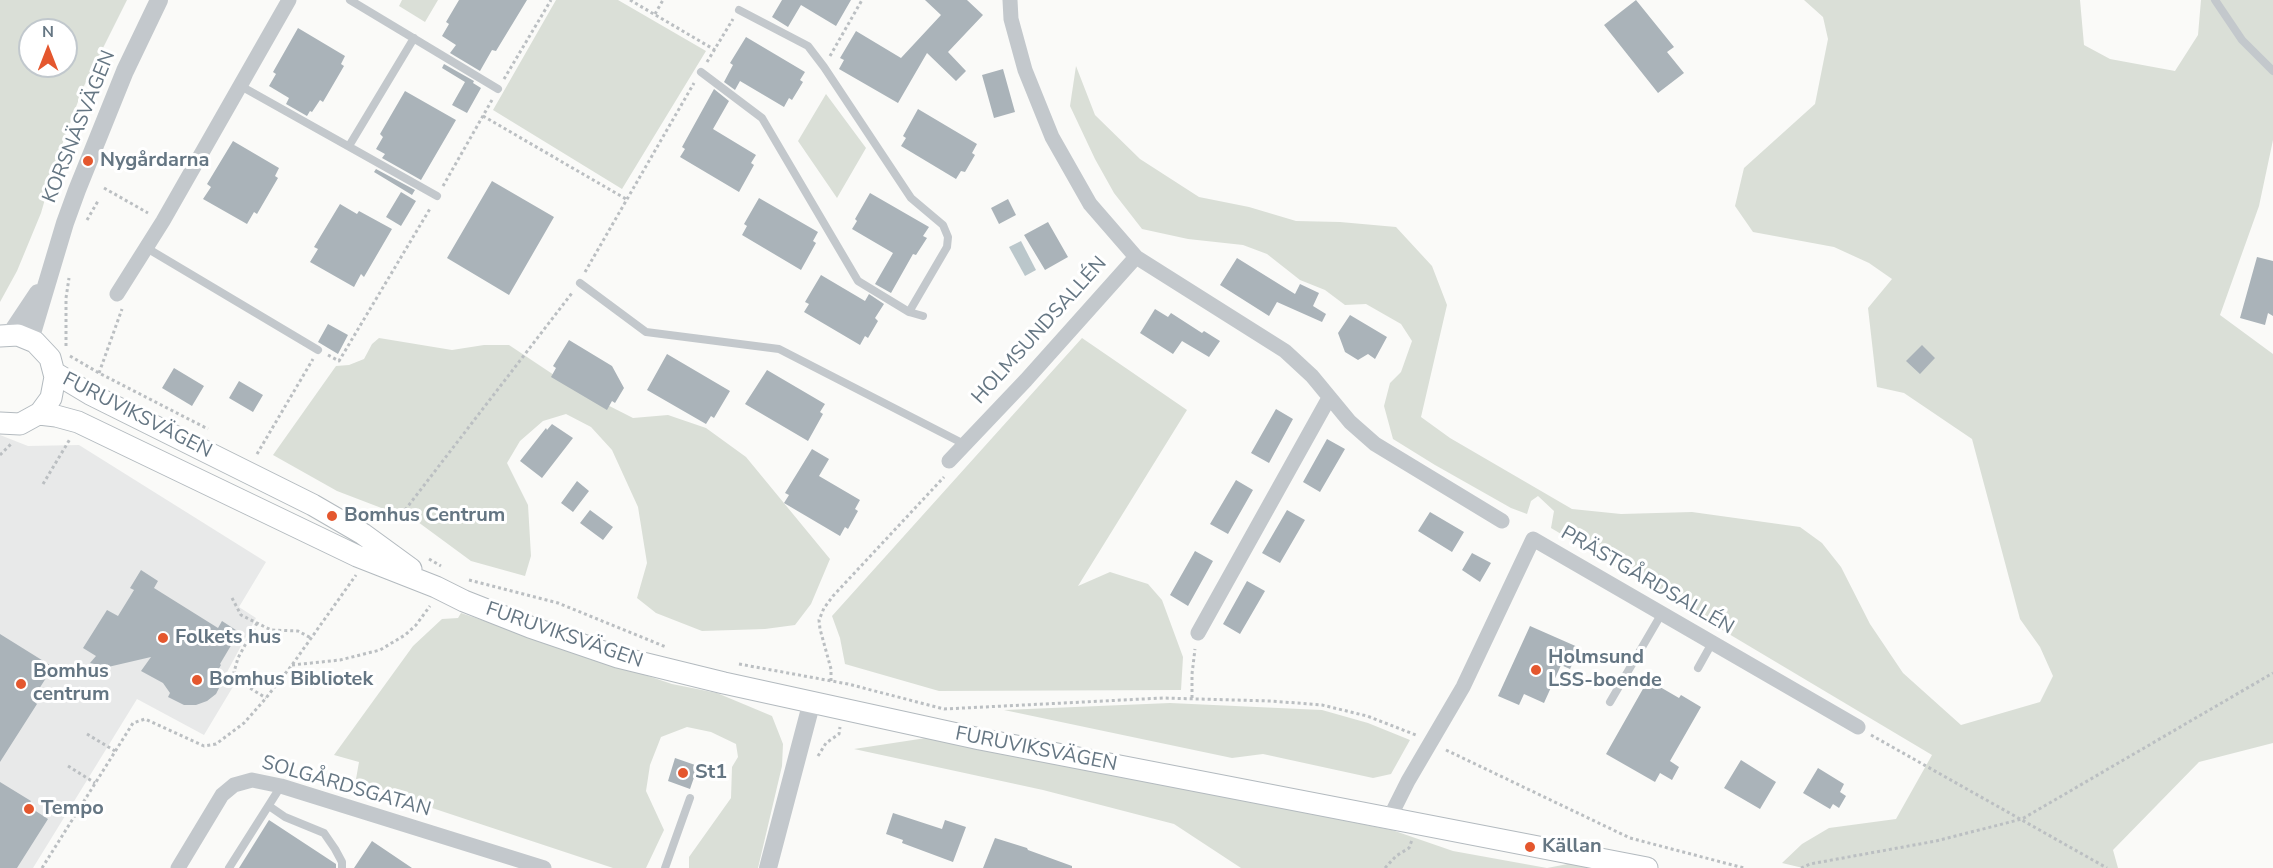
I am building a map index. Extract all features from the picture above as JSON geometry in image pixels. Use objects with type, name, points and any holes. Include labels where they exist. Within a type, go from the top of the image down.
[{"type":"main road","points":[[0,423],[20,424],[39,414],[51,398],[55,386],[55,373],[46,353],[13,337]]},
{"type":"main road","name":"FURUVIKSVÄGEN","points":[[55,373],[90,394],[313,505],[363,534],[464,601],[530,627],[618,657],[724,683],[980,739],[1647,868]]},
{"type":"main road","name":"FURUVIKSVÄGEN","points":[[39,414],[78,422],[357,556],[439,585]]},
{"type":"street","name":"KORSNÄSVÄGEN","points":[[13,337],[50,274],[65,223],[95,145],[125,71],[159,0]]},
{"type":"street","points":[[117,294],[163,221],[289,0]]},
{"type":"street","name":"HOLMSUNDSALLÉN","points":[[949,461],[1026,380],[1136,257],[1090,204],[1052,137],[1025,70],[1011,19],[1010,0]]},
{"type":"street","points":[[1136,257],[1286,351],[1312,376],[1350,422],[1375,444],[1502,521]]},
{"type":"street","points":[[1198,633],[1329,398]]},
{"type":"street","name":"PRÄSTGÅRDSALLÉN","points":[[1389,819],[1463,687],[1533,539],[1858,727]]},
{"type":"street","points":[[768,868],[812,701]]},
{"type":"street","name":"SOLGÅRDSGATAN","points":[[178,868],[222,795],[243,781],[252,780],[281,786],[543,868]]},
{"type":"lane","points":[[350,0],[498,89]]},
{"type":"lane","points":[[2215,0],[2242,39],[2273,71]]},
{"type":"lane","points":[[739,10],[808,46],[911,198],[943,225],[948,237],[944,253],[909,312]]},
{"type":"lane","points":[[349,146],[414,38]]},
{"type":"lane","points":[[701,72],[762,118],[858,281],[909,312],[924,316]]},
{"type":"lane","points":[[239,85],[437,196]]},
{"type":"lane","points":[[145,247],[318,350]]},
{"type":"lane","points":[[580,283],[646,332],[779,349],[964,444]]},
{"type":"lane","points":[[1610,702],[1662,613]]},
{"type":"lane","points":[[1698,668],[1712,643]]},
{"type":"lane","points":[[229,868],[281,786]]},
{"type":"lane","points":[[665,868],[690,798]]},
{"type":"lane","points":[[269,806],[285,817],[324,833],[342,862],[342,868]]},
{"type":"path","points":[[339,361],[550,0]]},
{"type":"path","points":[[630,0],[715,50]]},
{"type":"path","points":[[655,15],[663,0]]},
{"type":"path","points":[[824,67],[862,0]]},
{"type":"path","points":[[405,510],[580,283],[626,199],[739,10]]},
{"type":"path","points":[[483,116],[626,199]]},
{"type":"path","points":[[104,188],[163,221]]},
{"type":"path","points":[[87,220],[98,201]]},
{"type":"path","points":[[70,276],[66,298],[66,353],[99,373],[216,433]]},
{"type":"path","points":[[99,373],[123,304],[117,294]]},
{"type":"path","points":[[266,460],[257,454],[318,350]]},
{"type":"path","points":[[43,484],[71,437]]},
{"type":"path","points":[[831,681],[831,669],[819,620],[824,608],[951,469],[949,461]]},
{"type":"path","points":[[292,665],[340,660],[380,650],[405,635],[416,625],[439,585],[422,555]]},
{"type":"path","points":[[42,868],[133,723],[145,719],[204,746],[216,744],[244,723],[266,698],[358,571]]},
{"type":"path","points":[[463,578],[558,603],[670,649]]},
{"type":"path","points":[[232,598],[241,615],[271,630],[298,631],[311,638]]},
{"type":"path","points":[[257,623],[238,658],[234,672],[240,682],[266,698]]},
{"type":"path","points":[[1192,698],[1192,674],[1198,633]]},
{"type":"path","points":[[735,664],[848,684],[944,709],[1163,698],[1322,705],[1391,724],[1630,838],[1744,868]]},
{"type":"path","points":[[1801,868],[1810,864],[1936,841],[2022,819],[2273,673]]},
{"type":"path","points":[[816,764],[826,743],[839,734],[848,684]]},
{"type":"path","points":[[1858,727],[2107,868]]},
{"type":"path","points":[[87,734],[115,751]]},
{"type":"path","points":[[68,766],[95,783]]},
{"type":"path","points":[[1385,868],[1396,856],[1409,848],[1414,835]]},
{"type":"shaded area","points":[[0,0],[127,0],[83,88],[56,161],[41,213],[17,271],[0,302]]},
{"type":"shaded area","points":[[402,0],[438,0],[425,22],[399,6]]},
{"type":"shaded area","points":[[556,0],[618,0],[706,51],[622,189],[493,110]]},
{"type":"shaded area","points":[[1804,0],[2080,0],[2084,45],[2110,59],[2175,71],[2198,35],[2201,0],[2273,0],[2273,140],[2259,206],[2220,315],[2273,354],[2273,743],[2199,762],[2113,850],[2118,868],[1803,868],[1782,863],[1802,844],[1829,828],[1896,819],[1932,755],[1551,528],[1554,511],[1538,496],[1531,501],[1527,514],[1511,508],[1393,439],[1384,406],[1390,383],[1401,372],[1412,341],[1401,324],[1366,304],[1345,305],[1325,290],[1300,280],[1267,254],[1243,245],[1188,239],[1142,229],[1114,193],[1070,106],[1076,66],[1095,115],[1140,159],[1199,197],[1249,207],[1296,221],[1396,227],[1432,266],[1447,305],[1421,417],[1450,438],[1572,509],[1621,514],[1692,512],[1800,527],[1822,543],[1841,567],[1870,624],[1903,673],[1961,725],[2040,702],[2053,676],[2040,647],[2020,619],[1972,439],[1904,393],[1877,387],[1868,308],[1892,279],[1869,263],[1834,247],[1753,232],[1735,206],[1744,168],[1815,104],[1828,39],[1823,17]]},
{"type":"shaded area","points":[[826,94],[866,148],[837,198],[798,141]]},
{"type":"shaded area","points":[[1021,241],[1036,270],[1025,276],[1009,247]]},
{"type":"shaded area","points":[[379,338],[452,350],[484,345],[509,345],[572,387],[633,418],[668,415],[706,428],[746,457],[830,559],[811,604],[795,625],[765,629],[702,631],[656,613],[637,598],[647,563],[638,507],[612,450],[591,427],[566,414],[543,421],[520,441],[507,463],[528,505],[531,556],[525,576],[471,561],[418,522],[337,491],[273,455],[336,366],[349,365],[364,359],[372,344]]},
{"type":"shaded area","points":[[1082,338],[1187,410],[1078,586],[1110,572],[1148,584],[1162,600],[1183,657],[1181,690],[939,691],[845,664],[840,638],[832,616]]},
{"type":"shaded area","points":[[0,435],[28,446],[79,445],[266,562],[239,607],[256,618],[226,674],[237,680],[204,735],[137,699],[33,868],[0,868]]},
{"type":"shaded area","points":[[461,613],[672,684],[717,693],[772,716],[783,744],[782,766],[758,868],[689,868],[689,857],[731,798],[732,767],[738,757],[736,744],[711,732],[687,727],[661,737],[650,765],[646,791],[664,830],[646,868],[613,868],[408,800],[356,779],[359,762],[334,755],[413,646],[442,619],[458,618]]},
{"type":"shaded area","points":[[1170,703],[1322,710],[1368,723],[1410,740],[1391,774],[1373,778],[1263,754],[1232,758],[1004,710]]},
{"type":"shaded area","points":[[926,738],[1392,830],[1453,851],[1547,868],[1241,868],[1174,824],[1043,790],[854,749]]},
{"type":"shaded area","points":[[1573,863],[1597,868],[1547,868]]},
{"type":"building","points":[[459,0],[527,0],[496,51],[492,50],[480,71],[450,53],[456,45],[442,36],[449,24],[446,22]]},
{"type":"building","points":[[782,0],[851,0],[836,26],[801,5],[788,27],[772,17]]},
{"type":"building","points":[[925,0],[967,0],[983,15],[948,52],[966,71],[956,81],[927,53],[898,103],[839,69],[844,60],[840,58],[856,31],[901,58],[941,15]]},
{"type":"building","points":[[1636,0],[1674,47],[1667,52],[1684,73],[1658,93],[1604,25]]},
{"type":"building","points":[[298,28],[345,56],[341,64],[344,66],[323,102],[320,100],[307,116],[286,104],[289,98],[269,86],[276,74],[273,72]]},
{"type":"building","points":[[746,37],[805,72],[800,80],[803,82],[792,100],[789,98],[784,107],[740,81],[735,90],[724,82],[733,65],[730,63]]},
{"type":"building","points":[[444,64],[474,81],[473,83],[481,88],[467,113],[452,105],[465,82],[442,68]]},
{"type":"building","points":[[1003,69],[1015,112],[994,118],[982,75]]},
{"type":"building","points":[[714,89],[729,101],[713,129],[756,155],[751,163],[754,165],[739,192],[680,157],[685,149],[682,147]]},
{"type":"building","points":[[405,91],[456,120],[421,180],[382,158],[385,154],[376,149],[383,137],[380,134]]},
{"type":"building","points":[[918,109],[977,144],[972,153],[975,155],[965,172],[961,171],[956,179],[901,146],[906,138],[903,136]]},
{"type":"building","points":[[233,141],[279,168],[275,176],[278,178],[257,214],[254,212],[247,224],[203,199],[211,187],[207,184]]},
{"type":"building","points":[[376,169],[415,190],[412,195],[374,172]]},
{"type":"building","points":[[492,181],[554,217],[509,295],[447,258]]},
{"type":"building","points":[[401,192],[416,201],[401,226],[386,217]]},
{"type":"building","points":[[870,193],[929,227],[923,236],[927,238],[916,255],[913,254],[891,293],[875,284],[893,253],[852,229]]},
{"type":"building","points":[[759,198],[818,232],[813,241],[816,243],[801,270],[742,235],[747,226],[744,224]]},
{"type":"building","points":[[1008,199],[1016,215],[999,224],[991,208]]},
{"type":"building","points":[[340,204],[357,214],[359,211],[392,229],[364,277],[361,274],[354,287],[310,262],[318,249],[314,247]]},
{"type":"building","points":[[1048,222],[1068,257],[1045,270],[1024,235]]},
{"type":"building","points":[[2257,257],[2273,261],[2273,316],[2268,313],[2265,325],[2240,318]]},
{"type":"building","points":[[1237,258],[1295,294],[1300,284],[1319,293],[1313,306],[1326,314],[1322,322],[1277,302],[1269,316],[1220,285]]},
{"type":"building","points":[[821,275],[865,301],[869,294],[884,304],[875,318],[878,321],[868,338],[865,336],[860,345],[804,312],[809,304],[805,302]]},
{"type":"building","points":[[1155,309],[1168,317],[1171,313],[1202,333],[1204,331],[1220,341],[1209,357],[1182,341],[1173,354],[1140,333]]},
{"type":"building","points":[[1350,315],[1387,337],[1375,359],[1368,354],[1358,360],[1345,352],[1338,333]]},
{"type":"building","points":[[328,324],[348,335],[338,354],[318,342]]},
{"type":"building","points":[[569,340],[612,366],[624,388],[615,403],[612,401],[607,410],[551,377],[556,368],[553,366]]},
{"type":"building","points":[[1922,345],[1935,358],[1920,374],[1906,361]]},
{"type":"building","points":[[667,354],[730,391],[714,418],[711,416],[706,424],[647,390]]},
{"type":"building","points":[[174,368],[204,386],[192,406],[162,388]]},
{"type":"building","points":[[767,370],[825,404],[820,412],[823,414],[808,441],[745,404]]},
{"type":"building","points":[[239,381],[263,395],[253,412],[229,398]]},
{"type":"building","points":[[1276,409],[1293,419],[1269,463],[1251,453]]},
{"type":"building","points":[[552,424],[573,438],[542,478],[520,461],[546,428],[547,430]]},
{"type":"building","points":[[1327,439],[1345,449],[1320,492],[1303,482]]},
{"type":"building","points":[[812,449],[829,459],[819,476],[860,500],[855,509],[858,511],[848,529],[845,527],[840,536],[784,503],[789,495],[785,493]]},
{"type":"building","points":[[1236,480],[1253,490],[1228,534],[1210,524]]},
{"type":"building","points":[[577,481],[589,491],[573,512],[561,503]]},
{"type":"building","points":[[590,510],[613,527],[603,540],[580,523]]},
{"type":"building","points":[[1287,510],[1305,520],[1280,563],[1262,553]]},
{"type":"building","points":[[1430,512],[1464,532],[1452,552],[1418,531]]},
{"type":"building","points":[[1195,551],[1213,561],[1188,606],[1170,595]]},
{"type":"building","points":[[1472,553],[1491,563],[1480,582],[1462,570]]},
{"type":"building","name":"Folkets hus","points":[[141,570],[158,581],[154,588],[218,628],[222,621],[239,632],[213,679],[221,684],[216,694],[207,701],[196,705],[184,705],[168,697],[170,693],[163,683],[141,671],[151,657],[108,667],[90,663],[96,656],[83,648],[107,610],[118,616],[134,590],[130,588]]},
{"type":"building","points":[[1247,581],[1265,591],[1240,634],[1223,624]]},
{"type":"building","name":"Holmsund LSS-boende","points":[[1530,626],[1580,648],[1570,669],[1561,665],[1544,703],[1524,694],[1519,705],[1498,696]]},
{"type":"building","name":"Bomhus centrum","points":[[0,634],[53,667],[32,700],[37,704],[0,762]]},
{"type":"building","points":[[1648,680],[1679,698],[1681,695],[1701,707],[1670,761],[1679,767],[1672,780],[1660,773],[1655,782],[1606,754]]},
{"type":"building","name":"St1","points":[[675,758],[698,766],[690,789],[668,781]]},
{"type":"building","points":[[1741,760],[1776,782],[1760,809],[1724,788]]},
{"type":"building","points":[[1818,768],[1844,784],[1840,792],[1846,796],[1839,808],[1833,804],[1830,809],[1803,793]]},
{"type":"building","points":[[0,782],[31,801],[28,806],[48,819],[17,868],[0,868]]},
{"type":"building","points":[[893,813],[942,829],[945,820],[966,827],[953,862],[902,843],[903,840],[886,834]]},
{"type":"building","points":[[269,820],[336,864],[336,868],[239,868]]},
{"type":"building","points":[[995,838],[1027,848],[1072,866],[1072,868],[983,868]]},
{"type":"building","points":[[372,841],[412,868],[354,868]]},
{"type":"place","name":"Nygårdarna","points":[[88,161]]},
{"type":"place","name":"Bomhus Centrum","points":[[332,516]]},
{"type":"place","name":"Folkets hus","points":[[163,638]]},
{"type":"place","name":"Holmsund LSS-boende","points":[[1536,670]]},
{"type":"place","name":"Bomhus Bibliotek","points":[[197,680]]},
{"type":"place","name":"Bomhus centrum","points":[[21,684]]},
{"type":"place","name":"St1","points":[[683,773]]},
{"type":"place","name":"Tempo","points":[[29,809]]},
{"type":"place","name":"Källan","points":[[1530,847]]}]
